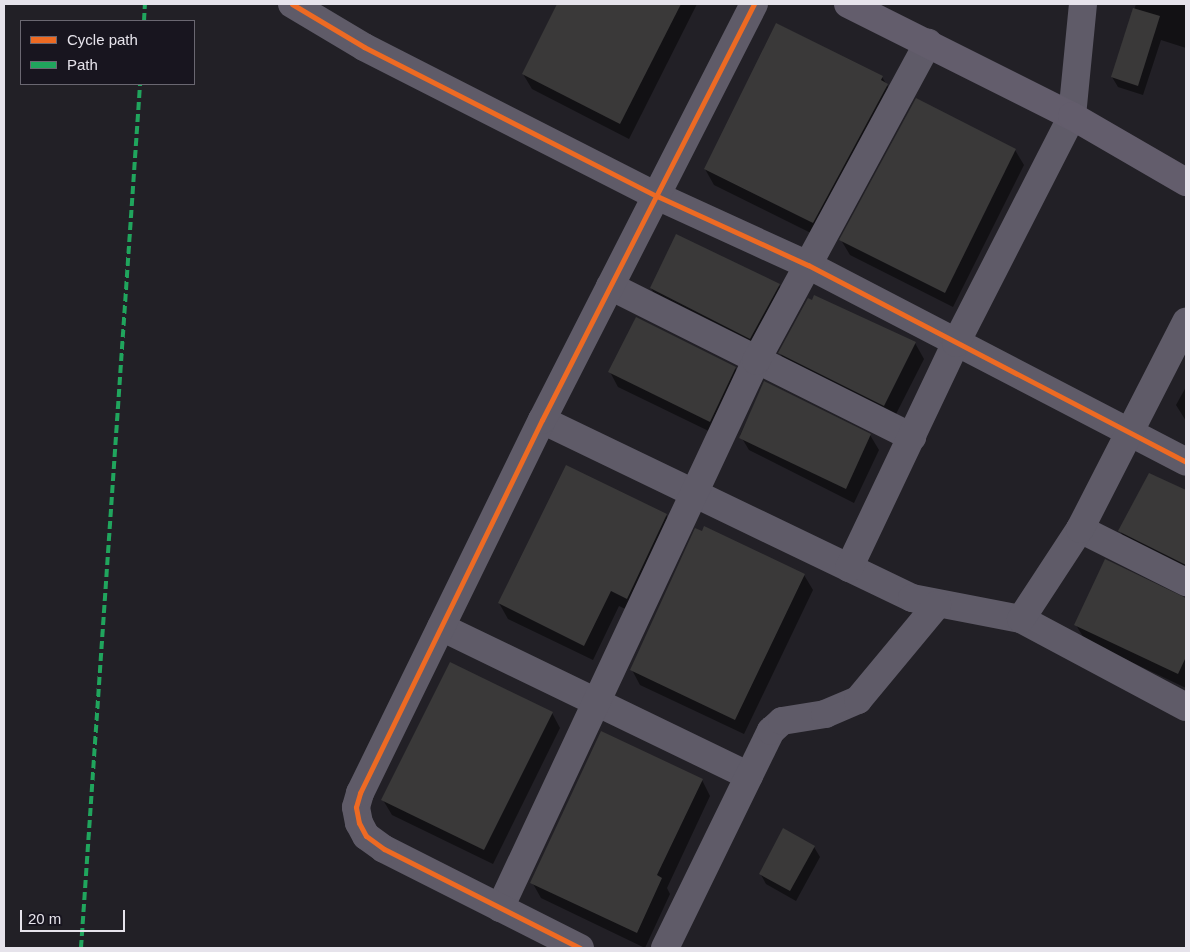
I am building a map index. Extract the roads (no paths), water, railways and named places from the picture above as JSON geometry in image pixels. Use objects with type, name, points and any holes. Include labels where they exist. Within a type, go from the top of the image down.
[{"type":"street","points":[[292,4],[364,47],[656,196],[808,266],[1186,462]]},
{"type":"street","points":[[580,948],[384,849],[366,836],[359,823],[356,807],[360,792],[542,420],[754,4]]},
{"type":"street","points":[[848,4],[1072,116],[1186,182]]},
{"type":"street","points":[[849,568],[956,343],[1072,116],[1083,4]]},
{"type":"street","points":[[500,908],[756,361],[928,43]]},
{"type":"street","points":[[610,286],[756,361],[912,437]]},
{"type":"street","points":[[1021,619],[1080,529],[1131,434],[1186,322]]},
{"type":"street","points":[[542,420],[912,598],[936,605],[1021,619],[1184,699]]},
{"type":"street","points":[[1080,529],[1186,582]]},
{"type":"street","points":[[665,948],[770,731],[782,721],[825,714],[858,700],[936,605]]},
{"type":"street","points":[[441,626],[749,776]]}]
